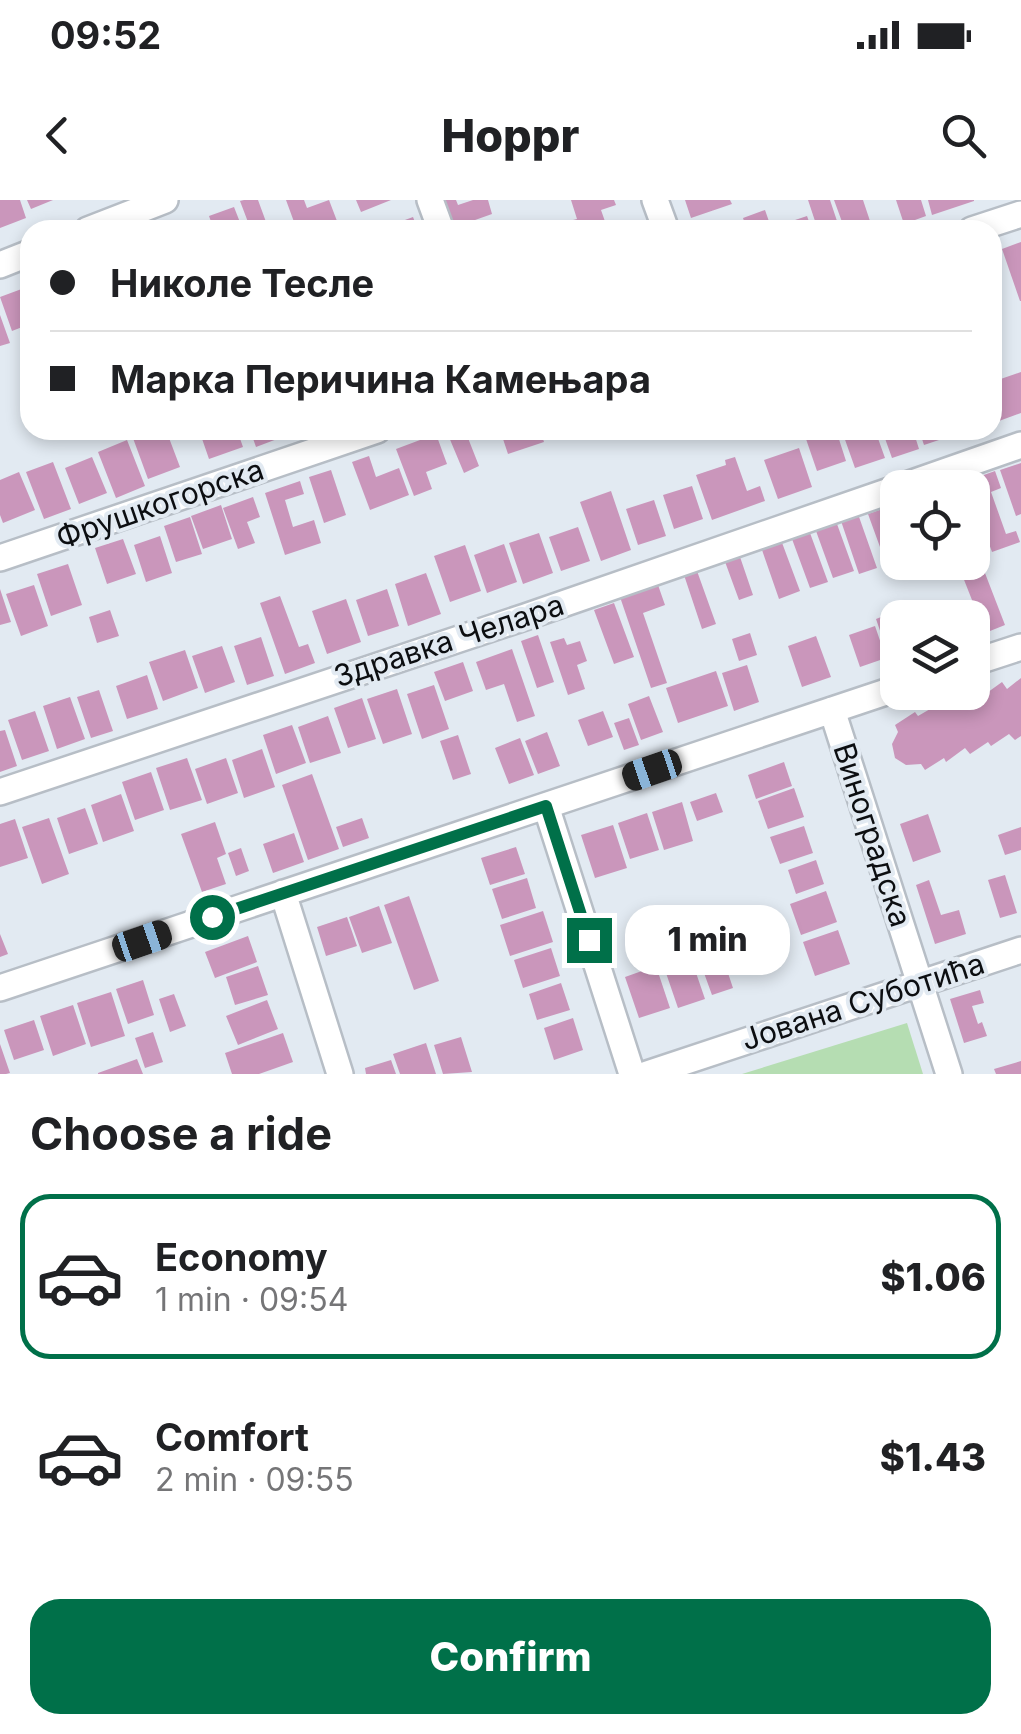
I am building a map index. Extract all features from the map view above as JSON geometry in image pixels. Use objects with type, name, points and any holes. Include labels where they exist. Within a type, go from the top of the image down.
[{"type":"street","points":[[113,220],[164,200]]},
{"type":"street","name":"Фрушкогорска","points":[[0,558],[348,440]]},
{"type":"street","name":"Здравка Челара","points":[[949,470],[1021,445]]},
{"type":"street","name":"Здравка Челара","points":[[0,792],[880,494]]},
{"type":"street","points":[[990,657],[1021,647]]},
{"type":"street","points":[[0,988],[880,694]]},
{"type":"street","name":"Виноградска","points":[[832,710],[949,1074]]},
{"type":"street","points":[[546,806],[632,1074]]},
{"type":"street","points":[[283,893],[340,1074]]},
{"type":"street","name":"Јована Суботића","points":[[647,1074],[1021,950]]},
{"type":"green space","points":[[907,1023],[923,1074],[742,1074]]},
{"type":"building","points":[[0,200],[20,200],[26,218],[0,228]]},
{"type":"building","points":[[27,200],[53,200],[31,209]]},
{"type":"building","points":[[258,200],[265,220],[247,220],[240,201]]},
{"type":"building","points":[[286,200],[304,200],[307,208],[329,200],[337,220],[293,220]]},
{"type":"building","points":[[356,200],[391,200],[361,212]]},
{"type":"building","points":[[439,200],[456,200],[458,205],[488,200],[492,214],[475,220],[444,220]]},
{"type":"building","points":[[571,200],[614,200],[616,205],[601,210],[604,220],[573,220],[577,219]]},
{"type":"building","points":[[685,200],[730,200],[732,204],[691,218]]},
{"type":"building","points":[[808,200],[830,200],[837,220],[815,220]]},
{"type":"building","points":[[834,200],[863,200],[870,220],[841,220]]},
{"type":"building","points":[[896,200],[921,200],[926,216],[903,220]]},
{"type":"building","points":[[928,200],[974,200],[974,201],[932,215]]},
{"type":"building","points":[[234,207],[239,220],[210,220],[209,216]]},
{"type":"building","points":[[765,210],[768,220],[744,220]]},
{"type":"building","points":[[1021,242],[1021,301],[1020,301],[1002,249]]},
{"type":"building","points":[[20,290],[20,328],[12,331],[0,297]]},
{"type":"building","points":[[0,315],[10,343],[0,346]]},
{"type":"building","points":[[1021,372],[1021,413],[1002,420],[1002,379]]},
{"type":"building","points":[[127,440],[145,486],[116,498],[98,452]]},
{"type":"building","points":[[134,440],[170,440],[180,467],[148,479]]},
{"type":"building","points":[[202,440],[241,440],[243,447],[209,459]]},
{"type":"building","points":[[254,440],[274,440],[256,447]]},
{"type":"building","points":[[420,440],[438,440],[447,464],[426,472],[432,489],[414,496],[396,449]]},
{"type":"building","points":[[450,440],[469,440],[479,466],[464,473]]},
{"type":"building","points":[[503,440],[543,440],[544,442],[508,454]]},
{"type":"building","points":[[806,440],[839,440],[846,461],[817,471]]},
{"type":"building","points":[[845,440],[879,440],[885,458],[855,468]]},
{"type":"building","points":[[886,440],[916,440],[919,449],[892,458]]},
{"type":"building","points":[[799,448],[812,487],[778,499],[764,460]]},
{"type":"building","points":[[369,456],[376,477],[399,468],[409,495],[370,510],[352,462]]},
{"type":"building","points":[[92,457],[107,493],[79,504],[65,468]]},
{"type":"building","points":[[735,457],[747,491],[760,486],[765,501],[712,520],[696,475],[726,465],[725,460]]},
{"type":"building","points":[[53,462],[71,509],[44,519],[26,472]]},
{"type":"building","points":[[1021,463],[1021,514],[1016,516],[1000,470]]},
{"type":"building","points":[[331,470],[346,515],[324,523],[309,477]]},
{"type":"building","points":[[995,471],[1001,488],[991,492],[1006,534],[1016,531],[1020,542],[992,552],[990,546],[990,473]]},
{"type":"building","points":[[19,472],[35,510],[3,523],[0,480]]},
{"type":"building","points":[[300,481],[304,494],[285,500],[293,527],[314,520],[321,543],[285,555],[265,493]]},
{"type":"building","points":[[692,486],[703,519],[674,529],[663,495]]},
{"type":"building","points":[[611,491],[631,550],[601,561],[580,502]]},
{"type":"building","points":[[253,497],[260,517],[247,522],[255,543],[238,549],[223,508]]},
{"type":"building","points":[[654,500],[666,536],[638,545],[626,509]]},
{"type":"building","points":[[221,505],[232,539],[203,549],[191,516]]},
{"type":"building","points":[[880,510],[880,547],[868,514]]},
{"type":"building","points":[[858,514],[877,568],[859,574],[841,521]]},
{"type":"building","points":[[190,517],[202,554],[176,562],[164,526]]},
{"type":"building","points":[[837,524],[854,571],[833,578],[816,531]]},
{"type":"building","points":[[578,527],[590,561],[561,571],[549,537]]},
{"type":"building","points":[[539,533],[553,573],[523,584],[509,543]]},
{"type":"building","points":[[810,533],[828,582],[810,588],[792,539]]},
{"type":"building","points":[[160,536],[172,573],[146,582],[134,545]]},
{"type":"building","points":[[123,539],[136,574],[107,584],[95,548]]},
{"type":"building","points":[[781,540],[800,591],[779,599],[761,547]]},
{"type":"building","points":[[504,544],[517,582],[487,593],[474,555]]},
{"type":"building","points":[[465,545],[481,591],[450,602],[434,556]]},
{"type":"building","points":[[739,554],[753,595],[739,600],[724,559]]},
{"type":"building","points":[[68,564],[82,605],[51,616],[37,574]]},
{"type":"building","points":[[697,571],[716,624],[702,629],[684,575]]},
{"type":"building","points":[[426,573],[441,614],[408,626],[395,584]]},
{"type":"building","points":[[964,580],[988,580],[1005,625],[990,631],[990,600],[972,600]]},
{"type":"building","points":[[34,585],[48,626],[21,636],[6,594]]},
{"type":"building","points":[[658,585],[665,605],[643,613],[667,683],[651,688],[620,597]]},
{"type":"building","points":[[0,589],[11,622],[0,625]]},
{"type":"building","points":[[387,589],[399,626],[368,636],[356,600]]},
{"type":"building","points":[[280,596],[299,647],[308,644],[315,663],[285,674],[260,603]]},
{"type":"building","points":[[346,599],[361,642],[327,654],[312,611]]},
{"type":"building","points":[[614,603],[634,657],[614,664],[594,610]]},
{"type":"building","points":[[110,610],[119,636],[97,643],[89,617]]},
{"type":"building","points":[[875,626],[880,660],[860,667],[849,635]]},
{"type":"building","points":[[750,633],[757,655],[739,661],[732,639]]},
{"type":"building","points":[[538,635],[554,682],[537,688],[521,641]]},
{"type":"building","points":[[816,636],[831,677],[802,687],[788,646]]},
{"type":"building","points":[[261,637],[274,676],[247,685],[234,646]]},
{"type":"building","points":[[564,638],[567,645],[580,641],[587,661],[577,665],[585,689],[568,695],[550,642]]},
{"type":"building","points":[[222,646],[235,682],[205,693],[192,656]]},
{"type":"building","points":[[512,649],[535,716],[517,722],[504,684],[486,690],[476,662]]},
{"type":"building","points":[[185,650],[198,688],[163,701],[149,662]]},
{"type":"building","points":[[463,662],[473,691],[445,701],[434,672]]},
{"type":"building","points":[[747,665],[759,702],[734,711],[722,673]]},
{"type":"building","points":[[716,671],[728,706],[678,723],[666,688]]},
{"type":"building","points":[[147,675],[158,709],[127,719],[116,686]]},
{"type":"building","points":[[1021,678],[1021,736],[1015,740],[1009,734],[970,754],[965,748],[946,762],[944,758],[925,770],[921,764],[906,765],[895,758],[895,725],[915,712],[918,716],[928,710],[990,710],[990,691],[1002,682],[1007,689]]},
{"type":"building","points":[[434,685],[449,729],[422,739],[407,694]]},
{"type":"building","points":[[397,689],[412,734],[383,744],[367,699]]},
{"type":"building","points":[[99,690],[113,731],[91,738],[77,697]]},
{"type":"building","points":[[649,696],[663,732],[641,740],[628,704]]},
{"type":"building","points":[[70,697],[85,739],[57,749],[43,706]]},
{"type":"building","points":[[362,698],[376,739],[348,748],[334,708]]},
{"type":"building","points":[[35,711],[49,751],[22,760],[8,720]]},
{"type":"building","points":[[603,711],[613,737],[588,746],[578,720]]},
{"type":"building","points":[[328,716],[341,753],[310,763],[298,727]]},
{"type":"building","points":[[629,718],[639,745],[624,750],[614,723]]},
{"type":"building","points":[[292,725],[306,763],[276,774],[263,735]]},
{"type":"building","points":[[5,730],[17,766],[0,772],[0,731]]},
{"type":"building","points":[[547,732],[560,766],[538,774],[525,741]]},
{"type":"building","points":[[458,735],[471,774],[453,780],[440,741]]},
{"type":"building","points":[[520,738],[534,775],[509,784],[495,748]]},
{"type":"building","points":[[262,749],[275,787],[244,798],[232,760]]},
{"type":"building","points":[[187,758],[202,800],[170,810],[156,768]]},
{"type":"building","points":[[226,758],[238,793],[207,804],[195,769]]},
{"type":"building","points":[[784,762],[792,786],[756,799],[748,775]]},
{"type":"building","points":[[151,772],[164,810],[135,820],[122,782]]},
{"type":"building","points":[[312,774],[339,849],[308,860],[282,785]]},
{"type":"building","points":[[794,788],[804,817],[768,829],[758,801]]},
{"type":"building","points":[[716,793],[723,812],[697,821],[690,802]]},
{"type":"building","points":[[121,794],[134,831],[103,842],[91,805]]},
{"type":"building","points":[[682,802],[693,841],[664,850],[652,812]]},
{"type":"building","points":[[85,808],[98,844],[69,854],[57,818]]},
{"type":"building","points":[[647,813],[659,850],[630,859],[618,823]]},
{"type":"building","points":[[928,814],[941,852],[913,862],[900,824]]},
{"type":"building","points":[[49,818],[69,874],[42,884],[22,827]]},
{"type":"building","points":[[362,818],[369,838],[343,847],[336,827]]},
{"type":"building","points":[[15,819],[28,858],[0,867],[0,824]]},
{"type":"building","points":[[215,822],[226,854],[217,858],[226,884],[202,892],[181,834]]},
{"type":"building","points":[[613,825],[627,868],[595,878],[581,835]]},
{"type":"building","points":[[804,826],[813,853],[780,864],[770,837]]},
{"type":"building","points":[[1021,827],[1021,850],[1005,855],[998,835]]},
{"type":"building","points":[[294,833],[304,862],[273,873],[263,844]]},
{"type":"building","points":[[516,847],[525,874],[490,885],[481,858]]},
{"type":"building","points":[[241,848],[249,871],[236,876],[228,853]]},
{"type":"building","points":[[816,860],[824,884],[796,894],[788,870]]},
{"type":"building","points":[[1005,875],[1017,913],[1000,918],[988,880]]},
{"type":"building","points":[[527,878],[536,908],[502,919],[492,889]]},
{"type":"building","points":[[929,880],[941,915],[959,910],[966,934],[935,944],[916,885]]},
{"type":"building","points":[[826,891],[837,922],[801,935],[790,904]]},
{"type":"building","points":[[409,896],[439,981],[414,990],[384,905]]},
{"type":"building","points":[[379,906],[392,943],[362,953],[349,917]]},
{"type":"building","points":[[543,911],[553,942],[510,956],[500,925]]},
{"type":"building","points":[[347,917],[357,946],[326,956],[317,927]]},
{"type":"building","points":[[838,930],[850,964],[815,976],[803,942]]},
{"type":"building","points":[[0,934],[8,954],[0,957]]},
{"type":"building","points":[[248,936],[257,962],[215,978],[205,952]]},
{"type":"building","points":[[551,948],[560,976],[523,988],[514,960]]},
{"type":"building","points":[[722,955],[733,988],[712,995],[700,962]]},
{"type":"building","points":[[693,964],[705,999],[678,1008],[666,973]]},
{"type":"building","points":[[258,966],[268,995],[235,1005],[226,977]]},
{"type":"building","points":[[656,966],[670,1008],[639,1018],[625,977]]},
{"type":"building","points":[[143,980],[154,1015],[128,1024],[116,989]]},
{"type":"building","points":[[561,983],[570,1010],[537,1020],[529,994]]},
{"type":"building","points":[[980,990],[984,1003],[972,1006],[987,1036],[964,1043],[950,999]]},
{"type":"building","points":[[111,992],[125,1036],[91,1047],[77,1003]]},
{"type":"building","points":[[174,994],[186,1026],[170,1032],[159,999]]},
{"type":"building","points":[[267,1000],[278,1029],[238,1045],[226,1016]]},
{"type":"building","points":[[73,1005],[86,1044],[53,1056],[40,1016]]},
{"type":"building","points":[[573,1018],[583,1050],[554,1060],[544,1028]]},
{"type":"building","points":[[34,1020],[44,1050],[14,1060],[4,1030]]},
{"type":"building","points":[[153,1032],[163,1062],[145,1068],[135,1038]]},
{"type":"building","points":[[283,1033],[293,1062],[259,1074],[232,1074],[225,1053]]},
{"type":"building","points":[[461,1037],[472,1072],[443,1074],[434,1045]]},
{"type":"building","points":[[426,1043],[436,1074],[400,1074],[393,1054]]},
{"type":"building","points":[[0,1044],[10,1073],[0,1074]]},
{"type":"building","points":[[137,1059],[143,1074],[98,1074],[98,1073]]},
{"type":"building","points":[[391,1060],[396,1074],[366,1074],[365,1068]]},
{"type":"building","points":[[1021,1061],[1021,1074],[996,1074],[994,1069]]},
{"type":"route","points":[[212,917],[546,806],[589,940]]}]
